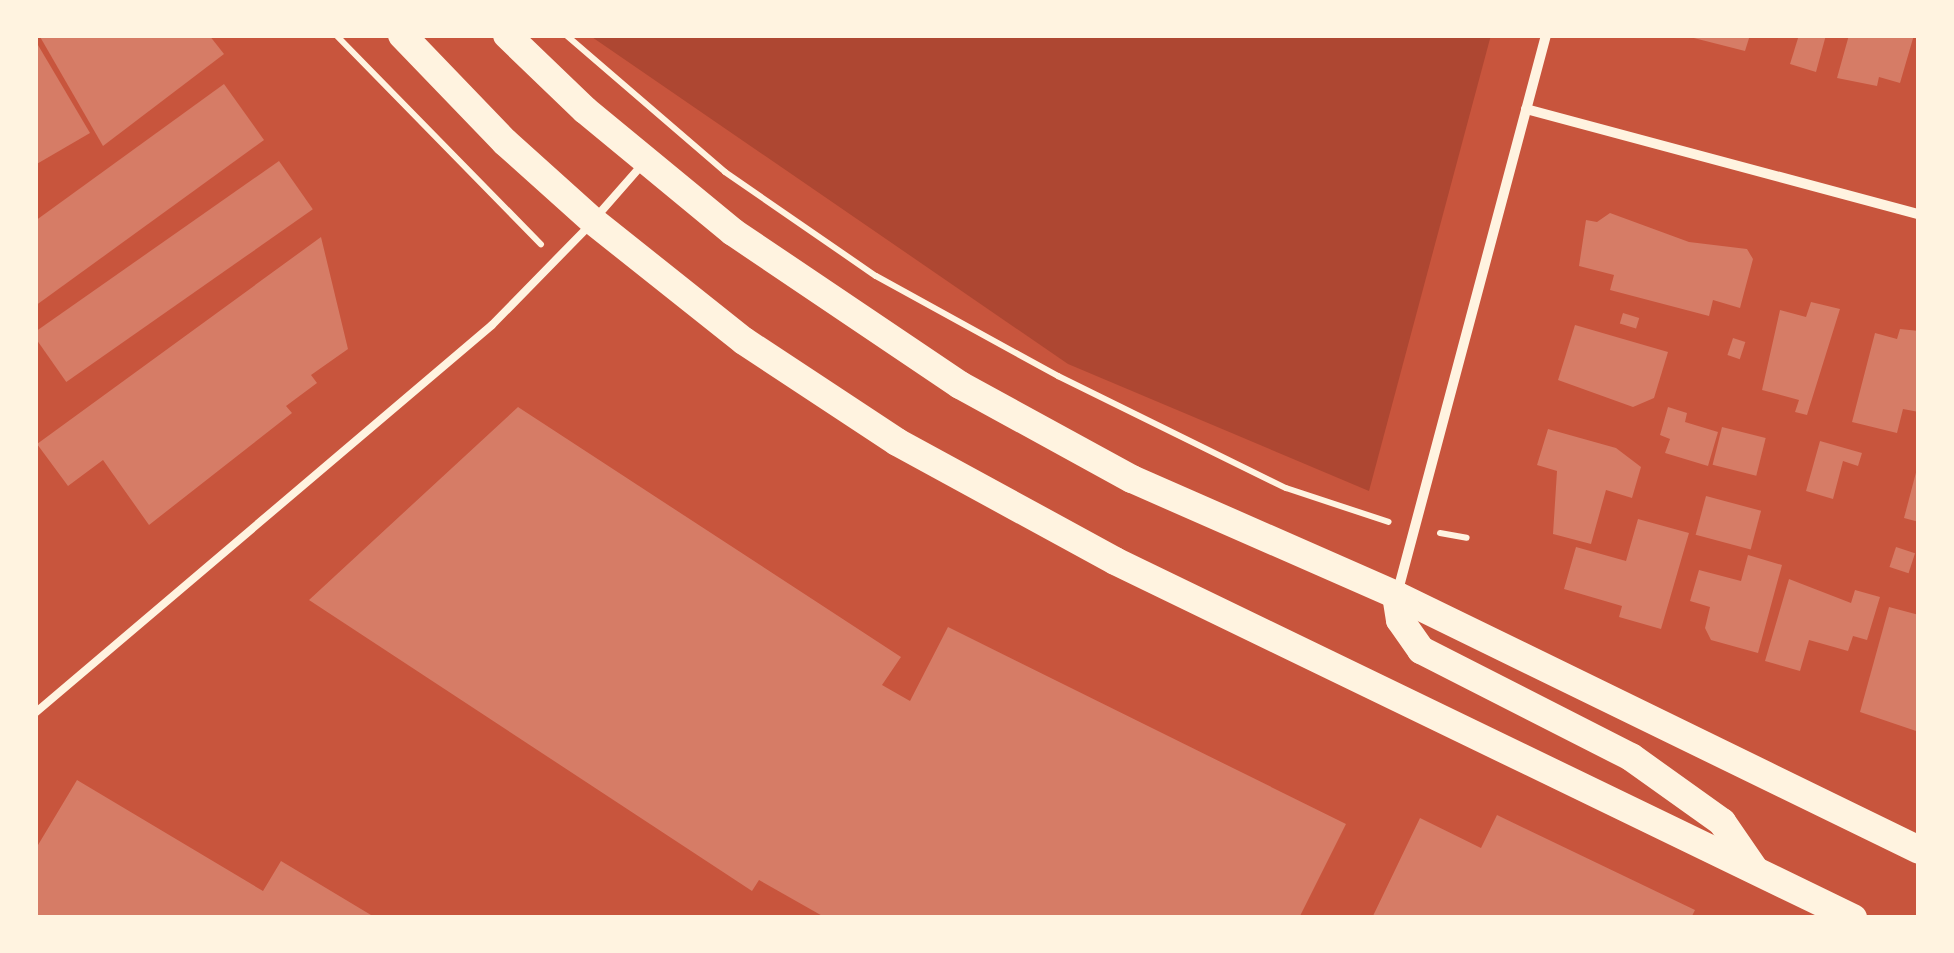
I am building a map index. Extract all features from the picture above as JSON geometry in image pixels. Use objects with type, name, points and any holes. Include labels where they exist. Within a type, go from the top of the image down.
[{"type":"highway","points":[[402,35],[505,142],[593,221],[744,342],[1006,504],[1853,918]]},
{"type":"highway","points":[[507,35],[645,162],[814,290],[960,386],[1132,479],[1396,595],[1919,850]]},
{"type":"highway","points":[[1396,595],[1400,620],[1421,650],[1631,758],[1722,822],[1756,871]]},
{"type":"street","points":[[1396,595],[1546,35]]},
{"type":"street","points":[[1526,109],[1919,214]]},
{"type":"lane","points":[[35,714],[558,264],[645,162]]},
{"type":"path","points":[[336,35],[405,112],[508,204],[558,264]]},
{"type":"path","points":[[566,35],[726,172],[924,304],[1322,504],[1467,538]]},
{"type":"shaded area","points":[[589,35],[1491,35],[1369,491],[1068,364]]},
{"type":"building","points":[[39,35],[209,35],[224,54],[103,146]]},
{"type":"building","points":[[1682,35],[1750,35],[1745,51]]},
{"type":"building","points":[[1799,35],[1826,35],[1816,72],[1790,64]]},
{"type":"building","points":[[1849,35],[1914,35],[1900,83],[1879,77],[1877,86],[1837,78]]},
{"type":"building","points":[[35,40],[90,133],[35,165]]},
{"type":"building","points":[[224,84],[264,140],[35,306],[35,221]]},
{"type":"building","points":[[279,161],[313,209],[66,382],[35,332]]},
{"type":"building","points":[[1610,213],[1689,242],[1747,249],[1753,259],[1740,308],[1713,300],[1709,316],[1610,290],[1614,275],[1579,266],[1586,220],[1597,222]]},
{"type":"building","points":[[321,237],[348,349],[311,375],[317,383],[286,406],[292,413],[149,525],[103,460],[68,486],[37,444]]},
{"type":"building","points":[[1811,302],[1840,309],[1807,415],[1795,412],[1799,400],[1762,390],[1780,310],[1806,317]]},
{"type":"building","points":[[1623,313],[1639,318],[1636,328],[1620,324]]},
{"type":"building","points":[[1575,325],[1668,352],[1654,398],[1633,407],[1558,380]]},
{"type":"building","points":[[1900,329],[1919,331],[1919,412],[1903,409],[1897,433],[1852,422],[1875,333],[1897,339]]},
{"type":"building","points":[[1733,338],[1745,342],[1740,359],[1727,355]]},
{"type":"building","points":[[518,407],[901,657],[882,685],[910,701],[948,627],[1346,824],[1299,918],[826,918],[759,880],[752,891],[309,600]]},
{"type":"building","points":[[1668,407],[1687,413],[1685,422],[1718,432],[1708,466],[1665,453],[1670,439],[1660,435]]},
{"type":"building","points":[[1722,427],[1766,438],[1756,476],[1713,465]]},
{"type":"building","points":[[1548,429],[1616,448],[1641,467],[1632,498],[1606,490],[1591,544],[1553,534],[1557,471],[1537,465]]},
{"type":"building","points":[[1820,441],[1862,453],[1858,466],[1843,461],[1833,499],[1806,491]]},
{"type":"building","points":[[1919,466],[1919,522],[1904,518]]},
{"type":"building","points":[[1706,496],[1761,511],[1751,549],[1696,535]]},
{"type":"building","points":[[1638,519],[1689,533],[1661,629],[1619,617],[1622,606],[1564,589],[1576,547],[1626,561]]},
{"type":"building","points":[[1896,547],[1915,553],[1909,573],[1890,567]]},
{"type":"building","points":[[1748,555],[1782,565],[1758,653],[1711,640],[1705,628],[1710,607],[1690,601],[1699,570],[1741,581]]},
{"type":"building","points":[[1789,579],[1851,603],[1855,590],[1880,597],[1867,640],[1853,636],[1848,651],[1809,640],[1800,671],[1765,661]]},
{"type":"building","points":[[1889,607],[1919,615],[1919,732],[1860,712]]},
{"type":"building","points":[[77,780],[263,891],[281,861],[376,918],[35,918],[35,850]]},
{"type":"building","points":[[1497,815],[1695,910],[1691,918],[1372,918],[1420,818],[1481,848]]}]
